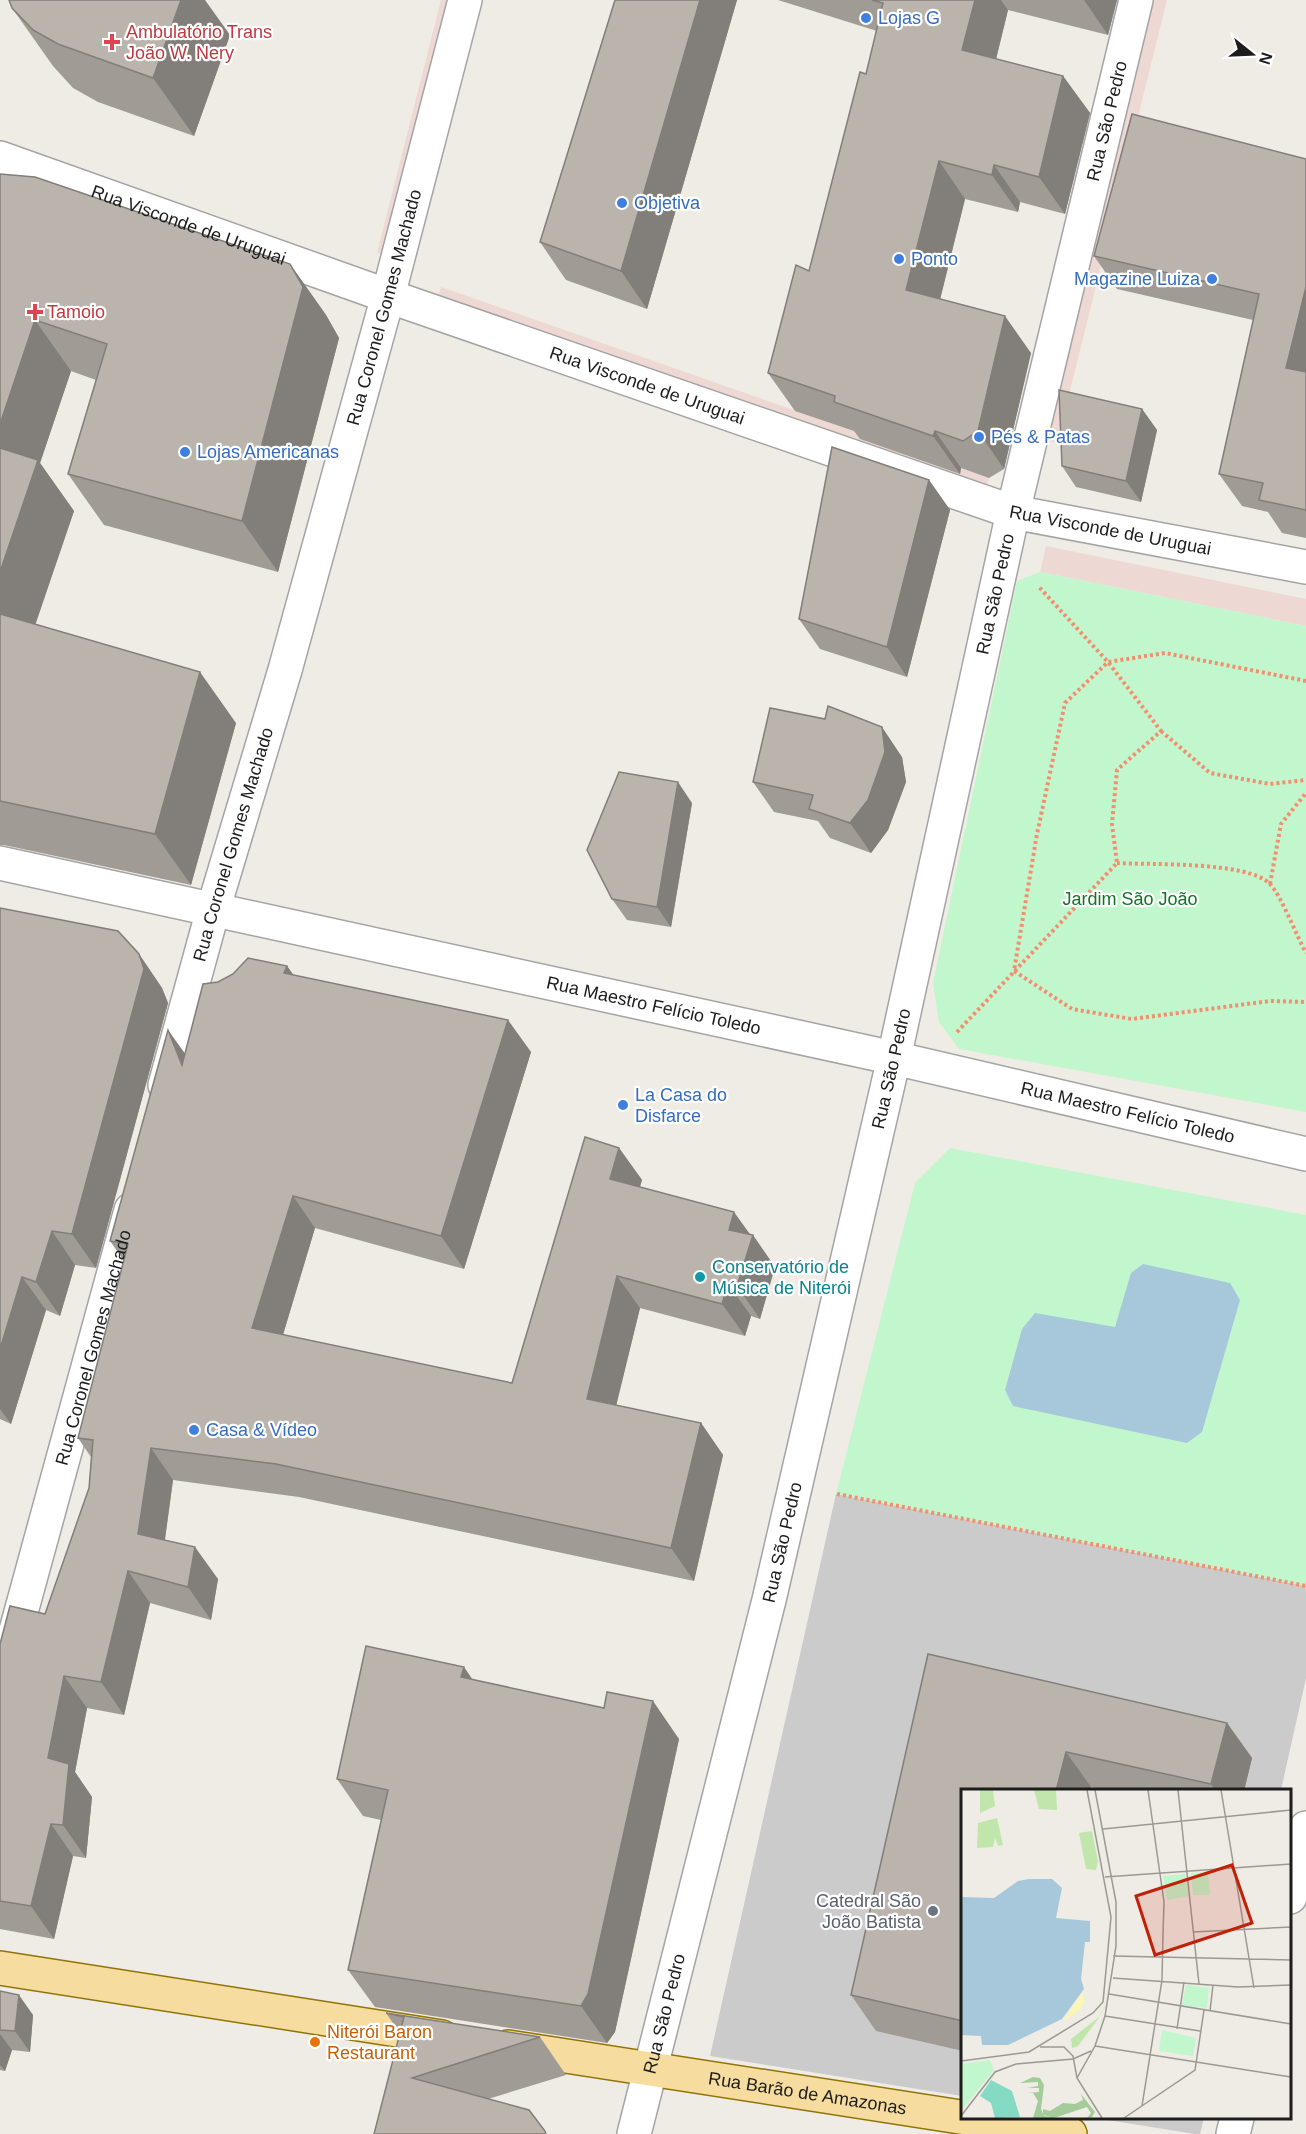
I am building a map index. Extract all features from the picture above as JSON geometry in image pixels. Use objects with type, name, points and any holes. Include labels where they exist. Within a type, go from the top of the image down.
[{"type":"main road","name":"Rua Barão de Amazonas","points":[[0,1968],[961,2117]]},
{"type":"main road","name":"Rua Barão de Amazonas","points":[[973,2119],[1070,2134]]},
{"type":"street","name":"Rua Coronel Gomes Machado","points":[[156,1116],[213,910],[285,670],[388,296],[465,0]]},
{"type":"street","name":"Rua São Pedro","points":[[634,2134],[795,1483],[894,1058],[1013,512],[1136,0]]},
{"type":"street","name":"Rua Visconde de Uruguai","points":[[0,158],[388,296],[1013,512],[1306,567]]},
{"type":"street","name":"Rua Maestro Felício Toledo","points":[[0,864],[894,1058],[1306,1154]]},
{"type":"street","name":"Rua Coronel Gomes Machado","points":[[0,1689],[138,1185]]},
{"type":"street","points":[[1291,1893],[1306,1827]]},
{"type":"street","points":[[1233,2134],[1237,2119]]},
{"type":"path","points":[[1037,585],[1108,662],[1161,730],[1210,773],[1270,784],[1306,780]]},
{"type":"path","points":[[1014,970],[1037,834],[1065,703],[1108,662],[1165,653],[1306,681]]},
{"type":"path","points":[[1117,863],[1112,824],[1117,770],[1161,730]]},
{"type":"path","points":[[1270,884],[1281,824],[1306,793]]},
{"type":"path","points":[[894,1058],[950,1038],[1117,863],[1197,866],[1251,872],[1270,884],[1306,953]]},
{"type":"path","points":[[1014,970],[1072,1009],[1132,1019],[1269,1001],[1306,1002]]},
{"type":"path","points":[[795,1483],[836,1494],[1306,1586]]},
{"type":"shaded area","points":[[441,0],[463,0],[397,259],[377,253]]},
{"type":"shaded area","points":[[1148,0],[1167,0],[1057,443],[1036,439]]},
{"type":"shaded area","points":[[441,287],[989,478],[981,501],[434,310]]},
{"type":"shaded area","points":[[1046,546],[1306,599],[1306,626],[1040,572]]},
{"type":"shaded area","points":[[836,1494],[1306,1586],[1306,1678],[1281,1789],[961,1789],[961,2096],[710,2056]]},
{"type":"shaded area","points":[[1101,2119],[1204,2119],[1200,2134]]},
{"type":"green space","name":"Jardim São João","points":[[1040,572],[1306,626],[1306,1112],[959,1049],[939,1022],[933,983],[1017,581]]},
{"type":"green space","points":[[950,1148],[1306,1215],[1306,1586],[836,1494],[915,1183]]},
{"type":"water","points":[[1143,1264],[1230,1283],[1240,1300],[1202,1432],[1187,1443],[1013,1406],[1005,1390],[1022,1329],[1035,1313],[1115,1327],[1131,1273]]},
{"type":"building","points":[[9,0],[181,0],[153,78],[58,44],[33,30],[12,8]]},
{"type":"building","points":[[615,0],[700,0],[621,271],[540,242]]},
{"type":"building","points":[[872,0],[975,0],[962,50],[1063,76],[1039,177],[994,165],[992,175],[939,161],[906,290],[1005,316],[978,431],[963,441],[935,431],[933,436],[834,402],[835,396],[768,373],[796,265],[809,271],[860,72],[866,74],[883,3]]},
{"type":"building","points":[[1132,114],[1306,159],[1306,287],[1286,368],[1306,372],[1306,510],[1259,500],[1263,483],[1219,474],[1259,294],[1094,256]]},
{"type":"building","points":[[0,174],[35,177],[290,264],[303,287],[242,521],[68,474],[107,344],[35,320],[0,424]]},
{"type":"building","points":[[1059,390],[1142,409],[1126,481],[1062,466]]},
{"type":"building","points":[[832,447],[929,480],[887,647],[799,619]]},
{"type":"building","points":[[0,448],[38,460],[0,572]]},
{"type":"building","points":[[0,614],[200,672],[155,834],[0,801]]},
{"type":"building","points":[[828,706],[882,727],[885,752],[868,800],[850,823],[809,809],[813,795],[753,782],[770,708],[825,719]]},
{"type":"building","points":[[619,772],[678,782],[657,907],[612,899],[587,850]]},
{"type":"building","points":[[0,908],[118,931],[139,954],[144,969],[72,1234],[52,1231],[36,1282],[22,1277],[0,1349]]},
{"type":"building","points":[[248,958],[287,966],[284,973],[508,1020],[441,1236],[293,1196],[252,1328],[512,1383],[585,1137],[619,1148],[610,1179],[734,1212],[729,1230],[753,1235],[737,1286],[728,1284],[722,1304],[617,1276],[587,1399],[701,1423],[671,1548],[276,1464],[151,1448],[138,1534],[195,1547],[188,1587],[128,1571],[101,1682],[64,1676],[48,1758],[69,1764],[63,1825],[51,1824],[31,1906],[0,1901],[0,1644],[10,1606],[45,1614],[89,1488],[93,1440],[78,1438],[128,1244],[110,1241],[168,1030],[182,1065],[203,984],[218,982],[233,974]]},
{"type":"building","points":[[366,1646],[464,1667],[461,1677],[604,1708],[607,1692],[653,1701],[588,1994],[581,2006],[348,1970],[388,1790],[337,1779]]},
{"type":"building","points":[[928,1654],[1227,1723],[1211,1784],[1066,1752],[1057,1789],[961,1789],[961,2021],[851,1995]]},
{"type":"building","points":[[0,1991],[19,1995],[15,2031],[0,2030]]},
{"type":"building","points":[[386,2013],[540,2037],[412,2078],[529,2110],[546,2134],[374,2134],[404,2017]]},
{"type":"place","name":"Lojas G","points":[[866,18]]},
{"type":"place","name":"Ambulatório Trans João W. Nery","points":[[112,42]]},
{"type":"place","name":"Objetiva","points":[[622,203]]},
{"type":"place","name":"Ponto","points":[[899,259]]},
{"type":"place","name":"Magazine Luiza","points":[[1212,279]]},
{"type":"place","name":"Tamoio","points":[[35,312]]},
{"type":"place","name":"Pés & Patas","points":[[979,437]]},
{"type":"place","name":"Lojas Americanas","points":[[185,452]]},
{"type":"place","name":"La Casa do Disfarce","points":[[623,1105]]},
{"type":"place","name":"Conservatório de Música de Niterói","points":[[700,1277]]},
{"type":"place","name":"Casa & Vídeo","points":[[194,1430]]},
{"type":"place","name":"Catedral São João Batista","points":[[933,1911]]},
{"type":"place","name":"Niterói Baron Restaurant","points":[[315,2042]]}]
